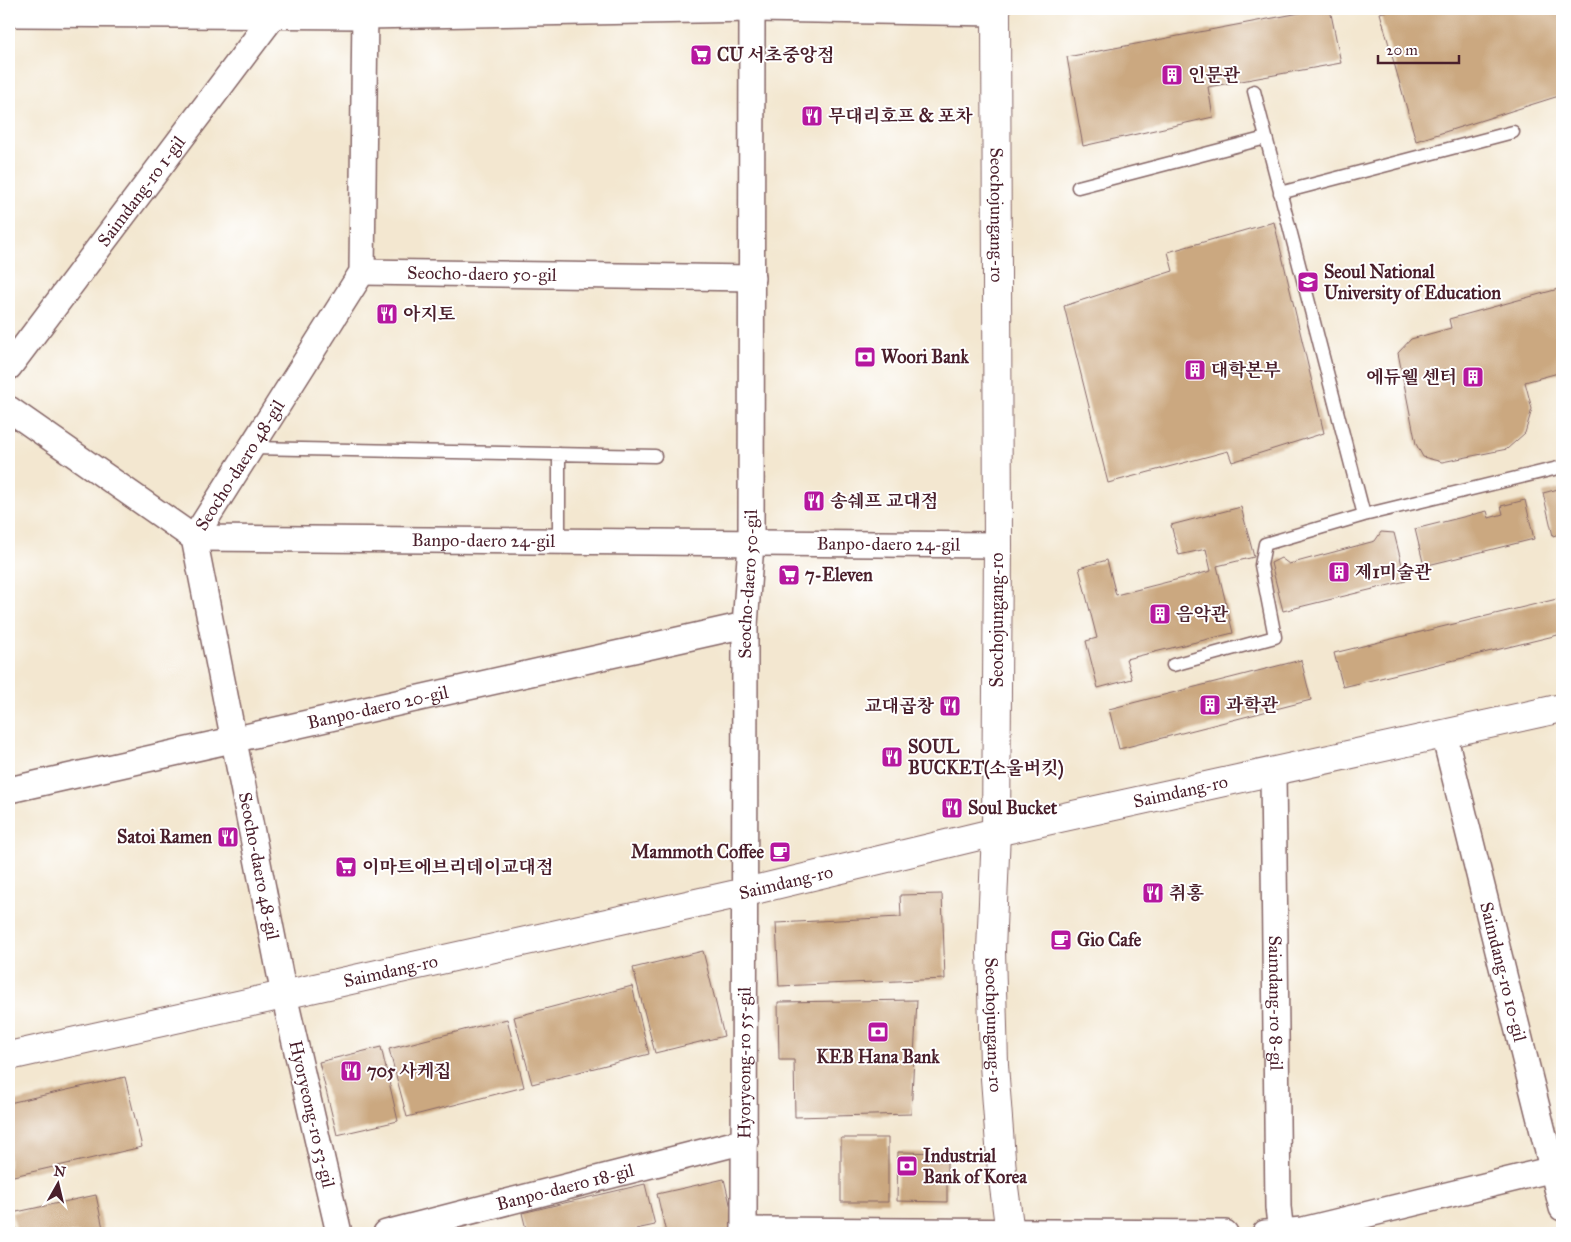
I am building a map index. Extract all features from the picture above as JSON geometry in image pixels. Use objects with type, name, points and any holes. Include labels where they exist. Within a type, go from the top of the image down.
[{"type":"main road","name":"Seochojungang-ro","points":[[1001,10],[996,832],[991,950],[994,1065],[1002,1172],[1010,1232]]},
{"type":"main road","name":"Saimdang-ro","points":[[9,1056],[746,892],[996,832],[1562,708]]},
{"type":"street","points":[[12,16],[58,11],[274,15],[752,9],[1001,10]]},
{"type":"street","name":"Seocho-daero 50-gil","points":[[746,892],[745,626],[751,544],[752,9]]},
{"type":"street","points":[[362,272],[364,13]]},
{"type":"street","name":"Saimdang-ro 1-gil","points":[[9,367],[274,15]]},
{"type":"street","name":"Seocho-daero 50-gil","points":[[362,272],[752,278]]},
{"type":"street","name":"Seocho-daero 48-gil","points":[[284,995],[194,538],[362,272]]},
{"type":"street","points":[[9,409],[194,538]]},
{"type":"street","name":"Banpo-daero 24-gil","points":[[194,538],[998,545]]},
{"type":"street","name":"Banpo-daero 20-gil","points":[[9,790],[745,626]]},
{"type":"street","name":"Saimdang-ro 10-gil","points":[[1444,734],[1557,1168],[1562,1208]]},
{"type":"street","name":"Saimdang-ro 8-gil","points":[[1272,773],[1278,1207],[1276,1233]]},
{"type":"street","name":"Hyoryeong-ro 55-gil","points":[[744,1232],[746,892]]},
{"type":"street","name":"Hyoryeong-ro 53-gil","points":[[284,995],[339,1233]]},
{"type":"street","name":"Banpo-daero 18-gil","points":[[386,1233],[745,1141]]},
{"type":"street","points":[[1276,1233],[1302,1230],[1557,1168]]},
{"type":"street","points":[[744,1232],[1225,1233]]},
{"type":"lane","points":[[1254,91],[1364,514]]},
{"type":"lane","points":[[1280,193],[1513,132]]},
{"type":"lane","points":[[1078,187],[1266,138]]},
{"type":"lane","points":[[251,448],[655,456]]},
{"type":"lane","points":[[558,454],[559,542]]},
{"type":"lane","points":[[1173,666],[1275,637],[1260,565],[1265,544],[1364,514],[1562,467]]},
{"type":"building","name":"인문관","points":[[1321,9],[1330,9],[1341,63],[1208,87],[1213,117],[1083,146],[1067,57]]},
{"type":"building","points":[[1394,9],[1562,9],[1562,95],[1416,141],[1380,13]]},
{"type":"building","name":"대학본부","points":[[1274,222],[1324,433],[1232,462],[1228,451],[1108,483],[1064,306],[1173,271],[1168,252]]},
{"type":"building","name":"에듀웰 센터","points":[[1562,288],[1562,372],[1525,382],[1532,409],[1525,433],[1507,449],[1442,462],[1423,457],[1416,444],[1398,353],[1411,339],[1451,328],[1449,319]]},
{"type":"building","points":[[1562,488],[1562,533],[1553,536],[1543,493]]},
{"type":"building","points":[[1525,500],[1534,539],[1424,566],[1415,529],[1487,511],[1489,518],[1503,514],[1501,506]]},
{"type":"building","name":"음악관","points":[[1241,507],[1254,557],[1217,566],[1233,633],[1126,659],[1132,679],[1098,688],[1086,641],[1097,638],[1079,568],[1107,560],[1116,595],[1211,571],[1206,549],[1179,555],[1171,525]]},
{"type":"building","name":"제1미술관","points":[[1381,532],[1394,533],[1406,581],[1283,611],[1271,563],[1281,558],[1289,564],[1375,541]]},
{"type":"building","points":[[1557,599],[1562,621],[1562,634],[1343,687],[1334,653]]},
{"type":"building","name":"과학관","points":[[1301,660],[1311,700],[1119,749],[1109,709]]},
{"type":"building","points":[[942,894],[945,979],[779,986],[776,923],[901,917],[900,895]]},
{"type":"building","points":[[703,951],[724,1036],[655,1053],[633,968]]},
{"type":"building","points":[[632,986],[649,1054],[532,1084],[514,1017]]},
{"type":"building","points":[[917,1000],[911,1114],[795,1117],[794,1060],[779,1060],[778,1002]]},
{"type":"building","points":[[507,1019],[524,1087],[407,1117],[389,1049]]},
{"type":"building","points":[[381,1047],[398,1121],[337,1135],[319,1062]]},
{"type":"building","points":[[125,1077],[142,1147],[9,1177],[9,1103]]},
{"type":"building","points":[[841,1138],[888,1138],[888,1202],[841,1202]]},
{"type":"building","points":[[898,1152],[947,1153],[947,1202],[897,1201]]},
{"type":"building","points":[[724,1179],[737,1233],[666,1233],[657,1194]]},
{"type":"building","points":[[645,1184],[655,1225],[636,1229],[637,1233],[527,1233],[522,1213]]},
{"type":"building","points":[[96,1195],[104,1233],[17,1233],[12,1213]]},
{"type":"place","name":"CU 서초중앙점","points":[[701,55]]},
{"type":"place","name":"인문관","points":[[1172,75]]},
{"type":"place","name":"무대리호프 & 포차","points":[[812,116]]},
{"type":"place","name":"Seoul National University of Education","points":[[1308,282]]},
{"type":"place","name":"아지토","points":[[387,314]]},
{"type":"place","name":"Woori Bank","points":[[865,357]]},
{"type":"place","name":"대학본부","points":[[1195,370]]},
{"type":"place","name":"에듀웰 센터","points":[[1473,377]]},
{"type":"place","name":"송쉐프 교대점","points":[[814,501]]},
{"type":"place","name":"제1미술관","points":[[1339,572]]},
{"type":"place","name":"7-Eleven","points":[[789,575]]},
{"type":"place","name":"음악관","points":[[1160,614]]},
{"type":"place","name":"과학관","points":[[1210,705]]},
{"type":"place","name":"교대곱창","points":[[950,706]]},
{"type":"place","name":"SOUL BUCKET(소울버킷)","points":[[892,757]]},
{"type":"place","name":"Soul Bucket","points":[[952,808]]},
{"type":"place","name":"Satoi Ramen","points":[[228,837]]},
{"type":"place","name":"Mammoth Coffee","points":[[780,852]]},
{"type":"place","name":"이마트에브리데이교대점","points":[[346,867]]},
{"type":"place","name":"취홍","points":[[1153,893]]},
{"type":"place","name":"Gio Cafe","points":[[1061,940]]},
{"type":"place","name":"KEB Hana Bank","points":[[878,1032]]},
{"type":"place","name":"705 사케집","points":[[351,1071]]},
{"type":"place","name":"Industrial Bank of Korea","points":[[907,1166]]}]
